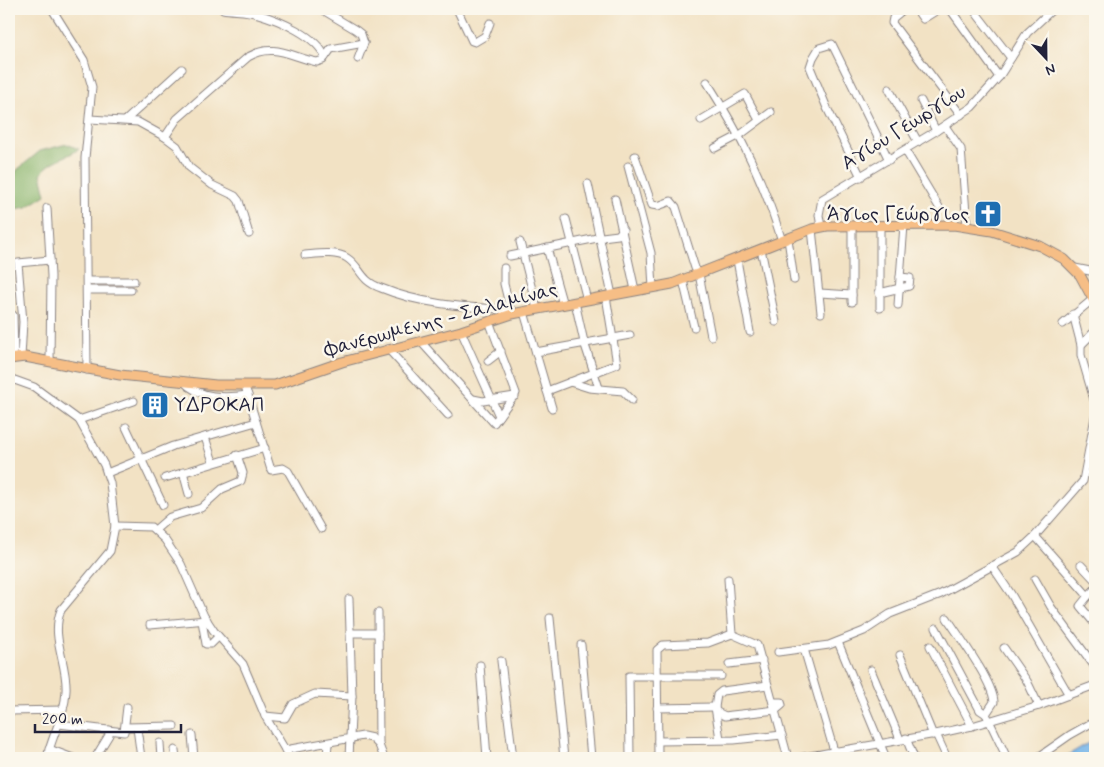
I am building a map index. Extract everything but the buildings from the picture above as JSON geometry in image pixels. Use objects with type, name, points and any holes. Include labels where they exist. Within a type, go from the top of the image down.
[{"type":"main road","points":[[820,227],[852,220],[877,225]]},
{"type":"main road","name":"Φανερωμενης - Σαλαμίνας","points":[[15,358],[50,361],[87,370],[183,381],[247,391],[287,382],[335,364],[388,349],[461,331],[511,312],[524,312],[563,305],[653,288],[683,280],[820,227],[877,225],[967,226],[992,230],[1040,246],[1075,268]]},
{"type":"main road","points":[[1075,268],[1094,301]]},
{"type":"street","points":[[52,9],[87,68],[92,87],[85,158],[87,370]]},
{"type":"street","points":[[223,9],[256,13],[278,21],[320,46],[325,57]]},
{"type":"street","points":[[321,9],[361,34],[364,43],[358,60]]},
{"type":"street","points":[[457,9],[472,41],[485,36],[490,23]]},
{"type":"street","points":[[904,9],[894,18],[892,23],[961,115]]},
{"type":"street","points":[[916,9],[923,19],[939,10]]},
{"type":"street","points":[[950,9],[999,77]]},
{"type":"street","points":[[973,9],[1010,58]]},
{"type":"street","name":"Αγίου Γεωργίου","points":[[820,227],[818,215],[822,199],[945,126],[983,97],[999,77],[1027,32],[1048,10]]},
{"type":"street","points":[[165,136],[177,119],[248,57],[257,52],[269,49],[283,51],[317,62],[334,48],[364,43]]},
{"type":"street","points":[[861,177],[842,134],[827,108],[810,67],[819,48],[832,44],[890,160]]},
{"type":"street","points":[[126,120],[182,70]]},
{"type":"street","points":[[707,82],[740,135],[766,190],[785,240],[794,280]]},
{"type":"street","points":[[889,89],[918,142]]},
{"type":"street","points":[[701,120],[746,94],[759,120]]},
{"type":"street","points":[[921,100],[936,131]]},
{"type":"street","points":[[715,148],[740,135],[771,112]]},
{"type":"street","points":[[90,119],[138,122],[165,136],[177,146],[188,167],[212,184],[235,196],[239,202],[249,234]]},
{"type":"street","points":[[945,126],[961,149],[967,226]]},
{"type":"street","points":[[905,150],[939,207]]},
{"type":"street","points":[[635,156],[652,205],[673,202],[695,268],[700,274],[711,336]]},
{"type":"street","points":[[1095,157],[1095,190]]},
{"type":"street","points":[[628,166],[651,254],[653,288]]},
{"type":"street","points":[[547,391],[617,364],[609,296],[588,184]]},
{"type":"street","points":[[615,199],[635,290]]},
{"type":"street","points":[[47,208],[50,260],[50,361]]},
{"type":"street","points":[[566,219],[587,300]]},
{"type":"street","points":[[877,225],[880,308]]},
{"type":"street","points":[[898,305],[904,225]]},
{"type":"street","points":[[820,293],[852,298],[852,226]]},
{"type":"street","points":[[820,227],[821,313]]},
{"type":"street","points":[[510,256],[618,235],[622,230]]},
{"type":"street","points":[[520,242],[538,309]]},
{"type":"street","points":[[547,248],[563,305]]},
{"type":"street","points":[[761,249],[776,322]]},
{"type":"street","points":[[306,255],[327,254],[346,257],[360,275],[372,284],[424,301],[511,312],[504,284],[504,268]]},
{"type":"street","points":[[15,358],[23,322],[18,263],[50,260]]},
{"type":"street","points":[[737,260],[750,332]]},
{"type":"street","points":[[1075,268],[1095,272]]},
{"type":"street","points":[[879,293],[908,288],[910,278],[900,277]]},
{"type":"street","points":[[87,281],[134,280]]},
{"type":"street","points":[[683,280],[694,327]]},
{"type":"street","points":[[87,290],[131,290]]},
{"type":"street","points":[[1063,324],[1073,314],[1094,301]]},
{"type":"street","points":[[575,302],[584,342],[599,388]]},
{"type":"street","points":[[9,312],[13,315],[15,358]]},
{"type":"street","points":[[524,312],[552,408]]},
{"type":"street","points":[[1073,314],[1081,345],[1081,355],[1095,403]]},
{"type":"street","points":[[489,321],[514,386],[516,396]]},
{"type":"street","points":[[461,331],[499,416]]},
{"type":"street","points":[[1081,345],[1095,331]]},
{"type":"street","points":[[536,352],[630,335]]},
{"type":"street","points":[[421,342],[494,423],[516,396]]},
{"type":"street","points":[[388,349],[448,415]]},
{"type":"street","points":[[488,361],[501,351]]},
{"type":"street","points":[[9,378],[34,388],[79,420],[107,473],[114,507],[115,526],[113,543],[106,559],[61,610],[58,620],[57,634],[67,689],[59,724],[47,758]]},
{"type":"street","points":[[570,382],[587,388],[623,391],[632,400]]},
{"type":"street","points":[[247,391],[271,470],[283,468],[288,471],[321,530]]},
{"type":"street","points":[[473,399],[483,402],[516,396]]},
{"type":"street","points":[[79,420],[134,401]]},
{"type":"street","points":[[778,652],[838,642],[871,628],[890,614],[940,594],[1013,555],[1035,536],[1081,484],[1088,458],[1095,417]]},
{"type":"street","points":[[107,473],[172,446],[256,422]]},
{"type":"street","points":[[126,426],[163,505]]},
{"type":"street","points":[[205,437],[213,462]]},
{"type":"street","points":[[165,478],[213,462],[265,448]]},
{"type":"street","points":[[155,530],[170,517],[201,508],[222,489],[241,481],[243,473],[237,456]]},
{"type":"street","points":[[1088,458],[1095,465]]},
{"type":"street","points":[[183,472],[189,494]]},
{"type":"street","points":[[115,526],[134,528],[149,526],[155,530],[181,564],[204,621],[206,644],[211,644],[218,637]]},
{"type":"street","points":[[1035,536],[1088,596]]},
{"type":"street","points":[[1081,565],[1095,580]]},
{"type":"street","points":[[992,566],[1011,594],[1069,695]]},
{"type":"street","points":[[1035,578],[1051,607],[1095,666]]},
{"type":"street","points":[[728,579],[732,634]]},
{"type":"street","points":[[1095,589],[1080,606],[1095,624]]},
{"type":"street","points":[[349,599],[352,696],[350,758]]},
{"type":"street","points":[[378,613],[379,745],[384,758]]},
{"type":"street","points":[[550,618],[564,758]]},
{"type":"street","points":[[947,618],[974,658],[994,700],[986,714]]},
{"type":"street","points":[[150,625],[204,621]]},
{"type":"street","points":[[204,621],[242,664],[265,716],[290,758]]},
{"type":"street","points":[[936,628],[980,710],[986,714],[1007,758]]},
{"type":"street","points":[[350,633],[378,633]]},
{"type":"street","points":[[657,708],[716,709],[725,716],[776,710],[782,704],[778,701],[773,702],[756,642],[732,634]]},
{"type":"street","points":[[658,758],[656,677],[657,650],[659,646],[704,644],[732,634]]},
{"type":"street","points":[[838,642],[886,758]]},
{"type":"street","points":[[581,645],[591,758]]},
{"type":"street","points":[[930,646],[972,726]]},
{"type":"street","points":[[1004,648],[1027,681],[1039,706]]},
{"type":"street","points":[[804,649],[834,751]]},
{"type":"street","points":[[900,655],[946,758]]},
{"type":"street","points":[[729,664],[762,660]]},
{"type":"street","points":[[501,661],[513,758]]},
{"type":"street","points":[[480,665],[487,758]]},
{"type":"street","points":[[871,670],[914,758]]},
{"type":"street","points":[[630,758],[629,676],[631,674],[656,677],[721,676]]},
{"type":"street","points":[[720,740],[716,709],[717,695],[722,690],[768,685]]},
{"type":"street","points":[[801,758],[972,726],[1039,706],[1095,685]]},
{"type":"street","points":[[265,716],[285,718],[293,704],[314,694],[352,696]]},
{"type":"street","points":[[59,724],[124,732],[127,707]]},
{"type":"street","points":[[9,710],[63,710]]},
{"type":"street","points":[[776,710],[788,758]]},
{"type":"street","points":[[1037,758],[1070,735],[1095,721]]},
{"type":"street","points":[[126,727],[174,726]]},
{"type":"street","points":[[137,728],[141,758]]},
{"type":"street","points":[[95,758],[109,735],[109,730]]},
{"type":"street","points":[[658,741],[720,740],[782,734]]},
{"type":"street","points":[[192,735],[194,758]]},
{"type":"street","points":[[284,750],[366,736],[379,745]]},
{"type":"street","points":[[327,758],[328,743]]},
{"type":"street","points":[[160,744],[161,758]]},
{"type":"street","points":[[49,749],[73,758]]},
{"type":"street","points":[[175,750],[176,758]]},
{"type":"street","points":[[845,750],[847,758]]},
{"type":"green space","points":[[67,144],[79,149],[49,165],[41,174],[46,195],[27,207],[9,210],[9,184],[17,170],[40,151]]},
{"type":"water","points":[[1095,739],[1095,758],[1063,758]]},
{"type":"place","name":"Άγιος Γεώργιος","points":[[988,214]]},
{"type":"place","name":"ΥΔΡΟΚΑΠ","points":[[155,405]]}]
